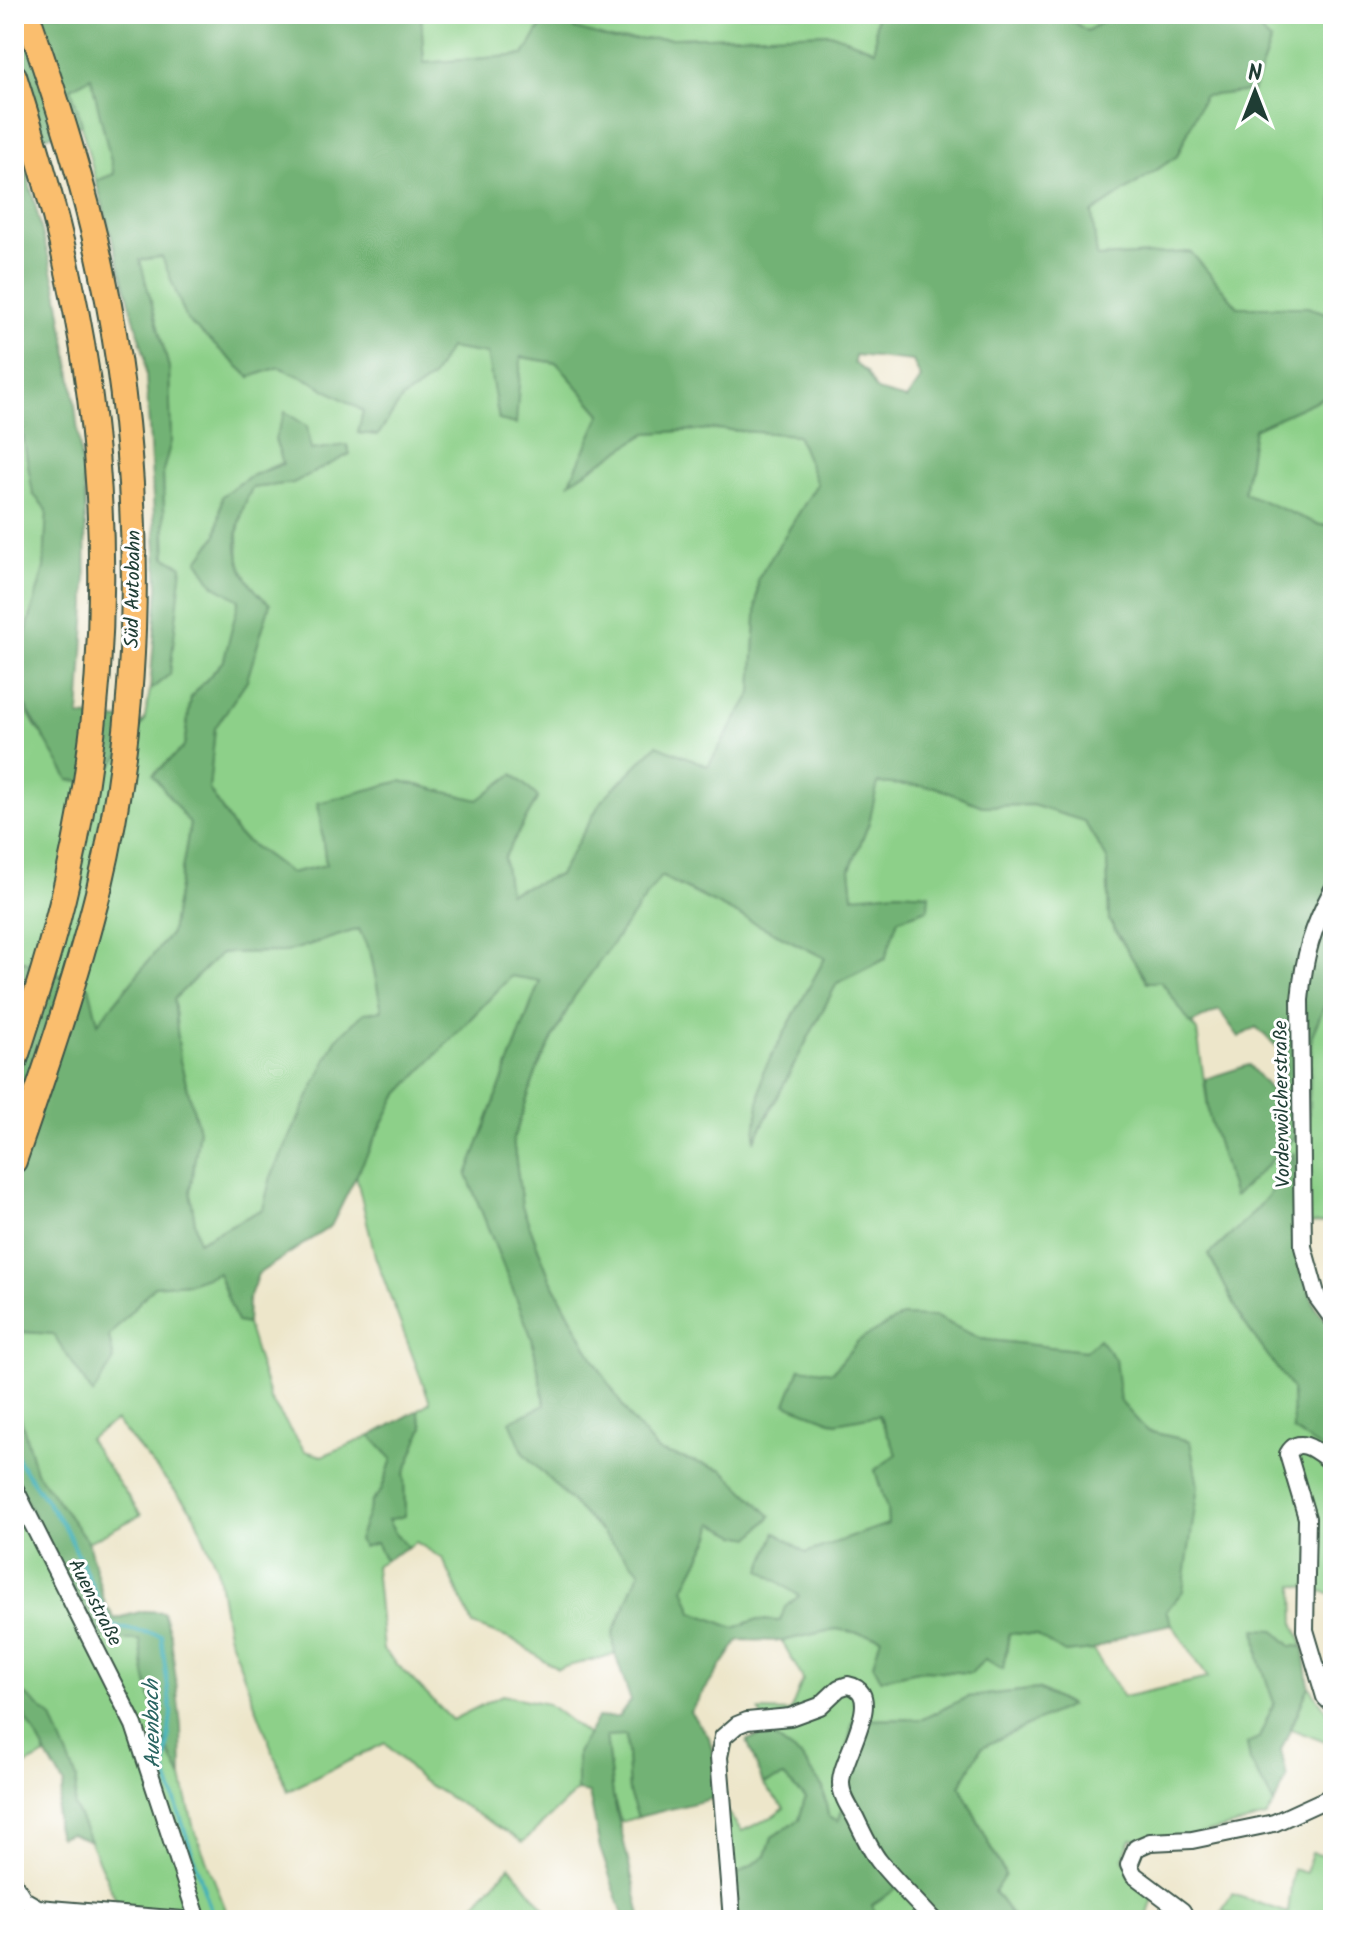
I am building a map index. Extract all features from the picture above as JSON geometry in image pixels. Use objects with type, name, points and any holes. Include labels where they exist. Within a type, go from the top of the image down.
[{"type":"highway","name":"Süd Autobahn","points":[[14,1161],[60,1022],[99,889],[123,739],[133,601],[133,517],[127,432],[102,269],[65,131],[27,14]]},
{"type":"highway","name":"Süd Autobahn","points":[[14,76],[35,142],[70,280],[85,360],[101,519],[101,597],[81,813],[68,878],[14,1063]]},
{"type":"street","name":"Vorderwölcherstraße","points":[[1333,889],[1309,938],[1303,964],[1300,1012],[1303,1247],[1317,1297],[1333,1319]]},
{"type":"street","points":[[1333,1463],[1308,1445],[1298,1444],[1288,1454],[1307,1518],[1305,1630],[1325,1697],[1333,1705]]},
{"type":"street","name":"Auenstraße","points":[[14,1487],[134,1725],[198,1920]]},
{"type":"street","points":[[732,1920],[719,1757],[723,1737],[732,1728],[747,1721],[779,1720],[820,1706],[839,1688],[848,1685],[860,1690],[865,1711],[843,1769],[841,1786],[846,1800],[877,1859],[933,1920]]},
{"type":"street","points":[[1187,1920],[1182,1911],[1134,1875],[1129,1865],[1136,1848],[1150,1842],[1192,1840],[1274,1823],[1333,1796]]},
{"type":"street","points":[[14,1884],[24,1900],[38,1908],[183,1920]]},
{"type":"green space","points":[[14,14],[421,14],[424,63],[524,55],[548,14],[565,14],[575,29],[614,40],[830,33],[875,50],[876,14],[1062,14],[1087,31],[1115,14],[1243,14],[1271,41],[1253,91],[1204,96],[1177,156],[1092,213],[1097,257],[1191,252],[1238,307],[1307,307],[1333,315],[1333,393],[1254,429],[1244,493],[1320,525],[1333,525],[1333,986],[1312,1035],[1308,1125],[1234,1197],[1209,1116],[1205,1079],[1249,1065],[1281,1102],[1288,1043],[1276,1046],[1256,1027],[1239,1037],[1219,1010],[1191,1024],[1162,982],[1147,982],[1109,920],[1107,859],[1084,821],[1032,805],[982,806],[935,787],[878,783],[869,823],[850,869],[853,896],[897,892],[929,894],[928,909],[898,919],[885,959],[837,983],[754,1141],[763,1072],[825,958],[661,876],[574,997],[538,1067],[513,1140],[522,1206],[549,1276],[593,1358],[630,1418],[658,1451],[723,1470],[771,1516],[751,1538],[713,1523],[711,1536],[684,1588],[693,1612],[734,1628],[755,1620],[780,1621],[785,1607],[799,1596],[761,1570],[776,1532],[806,1553],[888,1524],[887,1509],[875,1470],[897,1454],[879,1415],[836,1423],[786,1404],[800,1368],[833,1372],[858,1341],[902,1316],[936,1317],[981,1339],[1085,1351],[1099,1339],[1115,1359],[1120,1401],[1147,1431],[1190,1441],[1198,1486],[1183,1591],[1166,1611],[1172,1624],[1131,1633],[1093,1650],[1065,1653],[1036,1635],[1009,1633],[1003,1669],[985,1659],[971,1673],[923,1670],[881,1679],[873,1664],[881,1637],[836,1629],[782,1641],[739,1640],[690,1712],[709,1737],[714,1758],[715,1798],[638,1817],[629,1793],[626,1735],[606,1736],[613,1796],[642,1920],[625,1920],[600,1848],[589,1793],[577,1791],[577,1753],[597,1718],[618,1717],[631,1701],[615,1654],[613,1634],[640,1571],[524,1454],[510,1421],[545,1405],[532,1338],[467,1175],[540,981],[511,976],[396,1097],[331,1226],[258,1274],[248,1301],[247,1324],[237,1322],[218,1273],[189,1283],[154,1286],[109,1336],[114,1360],[93,1394],[53,1334],[22,1332],[14,1336],[14,961],[18,959],[89,987],[98,1023],[171,933],[190,824],[153,775],[184,747],[191,697],[224,660],[239,600],[214,585],[198,561],[217,535],[222,496],[249,477],[283,464],[275,439],[285,412],[307,426],[311,450],[347,445],[350,454],[293,483],[252,488],[239,521],[237,551],[247,579],[270,604],[247,680],[215,728],[209,789],[237,834],[290,873],[326,865],[318,803],[401,781],[478,800],[513,774],[538,797],[504,858],[509,893],[559,875],[602,800],[657,745],[708,766],[752,693],[758,579],[817,484],[797,435],[715,429],[647,433],[570,482],[601,414],[557,363],[521,357],[516,424],[499,420],[487,354],[449,348],[432,378],[402,399],[378,435],[358,433],[363,411],[311,381],[279,367],[250,377],[187,320],[162,257],[140,260],[169,368],[171,441],[163,471],[165,557],[182,566],[170,674],[150,690],[158,587],[145,357],[96,181],[114,174],[91,77],[71,88],[82,124],[20,146],[57,290],[73,387],[85,496],[86,605],[79,716],[144,722],[100,783],[69,780],[14,687],[14,676],[44,568],[47,510],[33,494],[14,383]],"holes":[[[855,355],[913,361],[921,379],[906,399],[877,391],[866,372],[854,363]],[[359,929],[371,955],[382,1010],[364,1013],[336,1039],[271,1177],[263,1209],[198,1242],[190,1191],[199,1130],[180,1061],[174,999],[221,953],[286,952]]]},
{"type":"green space","points":[[421,14],[548,14],[524,55],[424,63]]},
{"type":"green space","points":[[565,14],[876,14],[875,50],[830,33],[614,40],[575,29]]},
{"type":"green space","points":[[1062,14],[1115,14],[1087,31]]},
{"type":"green space","points":[[1243,14],[1333,14],[1333,315],[1307,307],[1238,307],[1190,252],[1097,257],[1092,213],[1177,156],[1204,96],[1271,41]]},
{"type":"green space","points":[[92,76],[114,174],[96,181],[71,88]]},
{"type":"green space","points":[[162,256],[187,320],[250,377],[279,367],[311,381],[363,411],[358,433],[378,435],[402,399],[432,378],[448,348],[488,354],[499,420],[515,424],[521,357],[557,363],[601,414],[571,481],[647,433],[715,429],[798,435],[817,484],[758,579],[752,693],[708,767],[602,800],[559,875],[508,893],[504,858],[538,797],[478,800],[401,781],[318,804],[326,865],[290,873],[237,834],[209,789],[215,728],[247,680],[251,590],[239,566],[238,532],[244,504],[252,488],[293,483],[347,445],[311,450],[249,477],[222,496],[217,535],[198,561],[214,585],[240,600],[224,660],[191,697],[184,747],[153,775],[190,824],[171,933],[98,1024],[89,987],[19,959],[14,961],[14,687],[37,729],[144,722],[150,690],[170,674],[163,471],[171,441],[169,368],[139,260]]},
{"type":"green space","points":[[14,383],[33,493],[47,510],[44,568],[14,676]]},
{"type":"green space","points":[[1333,393],[1333,525],[1320,525],[1244,494],[1253,429]]},
{"type":"green space","points":[[877,783],[936,787],[982,806],[1032,805],[1084,821],[1107,859],[1109,921],[1147,982],[1161,982],[1197,1031],[1209,1116],[1234,1196],[1309,1053],[1312,1035],[1333,986],[1333,1222],[1297,1225],[1294,1152],[1269,1195],[1209,1255],[1243,1321],[1292,1389],[1294,1430],[1333,1456],[1333,1594],[1294,1585],[1295,1625],[1304,1647],[1291,1646],[1274,1630],[1259,1658],[1274,1703],[1259,1738],[1247,1743],[1250,1761],[1274,1804],[1266,1817],[1197,1835],[1131,1839],[1123,1859],[1154,1896],[1146,1920],[1015,1920],[994,1891],[1005,1874],[960,1786],[982,1747],[1069,1705],[1038,1689],[967,1697],[923,1719],[853,1720],[846,1800],[838,1821],[828,1815],[823,1788],[802,1758],[768,1733],[759,1711],[790,1712],[803,1679],[782,1641],[836,1629],[882,1637],[873,1664],[882,1679],[923,1670],[971,1673],[985,1659],[1006,1656],[1009,1633],[1036,1635],[1065,1653],[1093,1650],[1123,1697],[1208,1678],[1166,1611],[1190,1441],[1147,1431],[1119,1401],[1115,1359],[1085,1351],[981,1339],[936,1317],[858,1341],[833,1372],[786,1404],[836,1423],[878,1415],[898,1454],[875,1470],[887,1509],[888,1524],[806,1553],[776,1533],[800,1596],[780,1621],[755,1620],[734,1628],[693,1612],[684,1588],[711,1536],[713,1522],[737,1535],[770,1516],[723,1470],[658,1451],[630,1418],[593,1358],[549,1276],[522,1206],[513,1140],[538,1067],[574,997],[660,876],[825,958],[763,1072],[756,1138],[837,983],[885,959],[898,919],[928,909],[928,894],[897,892],[853,897],[850,869],[869,823]]},
{"type":"green space","points":[[359,929],[371,955],[382,1010],[299,1118],[271,1177],[263,1209],[198,1242],[190,1191],[199,1130],[180,1061],[174,999],[221,953],[286,952]]},
{"type":"green space","points":[[511,976],[540,980],[467,1175],[532,1338],[545,1405],[524,1454],[641,1571],[613,1633],[615,1654],[557,1669],[515,1641],[473,1625],[443,1559],[416,1542],[408,1547],[387,1519],[405,1516],[404,1475],[423,1427],[418,1410],[430,1402],[375,1256],[356,1175],[396,1097]]},
{"type":"green space","points":[[1294,1152],[1298,1264],[1316,1308],[1333,1329],[1333,1456],[1293,1430],[1292,1389],[1243,1321],[1209,1255],[1269,1195]]},
{"type":"green space","points":[[218,1273],[237,1322],[247,1324],[270,1399],[305,1451],[322,1456],[371,1436],[392,1459],[381,1491],[372,1501],[376,1543],[385,1560],[375,1566],[383,1650],[452,1720],[502,1695],[548,1704],[588,1735],[577,1753],[577,1791],[523,1842],[421,1780],[385,1743],[288,1791],[228,1634],[217,1568],[193,1512],[116,1421],[88,1439],[141,1515],[88,1542],[36,1472],[14,1403],[14,1336],[22,1332],[53,1334],[93,1394],[108,1336],[154,1286],[189,1283]]},
{"type":"green space","points":[[14,1403],[36,1472],[88,1542],[105,1604],[115,1619],[143,1611],[163,1612],[171,1637],[181,1727],[182,1778],[154,1711],[140,1640],[114,1640],[96,1633],[14,1477]]},
{"type":"green space","points":[[418,1410],[423,1427],[404,1475],[405,1516],[388,1520],[396,1535],[408,1547],[385,1560],[376,1543],[363,1547],[358,1540],[392,1459],[371,1436]]},
{"type":"green space","points":[[14,1477],[96,1633],[114,1640],[140,1639],[143,1664],[163,1742],[182,1778],[194,1829],[230,1920],[205,1920],[201,1911],[177,1915],[125,1912],[117,1902],[74,1806],[77,1779],[34,1729],[46,1755],[14,1771]]},
{"type":"green space","points":[[1256,1629],[1274,1630],[1291,1646],[1304,1647],[1309,1686],[1281,1750],[1287,1778],[1274,1804],[1250,1761],[1247,1743],[1259,1738],[1274,1703],[1259,1658]]},
{"type":"green space","points":[[1309,1686],[1333,1719],[1333,1745],[1291,1729]]},
{"type":"green space","points":[[1038,1689],[1070,1706],[982,1747],[960,1786],[1005,1875],[994,1892],[1015,1920],[941,1920],[907,1882],[872,1905],[878,1920],[722,1920],[729,1915],[730,1879],[766,1856],[772,1837],[799,1820],[805,1798],[784,1777],[763,1784],[747,1740],[768,1733],[802,1758],[823,1788],[828,1815],[838,1821],[846,1800],[843,1769],[853,1720],[923,1719],[967,1697]]},
{"type":"green space","points":[[22,1692],[52,1718],[77,1779],[74,1806],[90,1841],[70,1833],[60,1837],[57,1831],[56,1818],[64,1785],[15,1699]]},
{"type":"green space","points":[[626,1734],[629,1793],[638,1817],[621,1822],[613,1796],[606,1736]]},
{"type":"green space","points":[[784,1777],[805,1798],[799,1820],[772,1837],[766,1856],[730,1879],[719,1802],[742,1831],[784,1808],[763,1784]]},
{"type":"green space","points":[[1312,1853],[1333,1858],[1333,1920],[1237,1920],[1235,1915],[1222,1911],[1232,1894],[1288,1913],[1293,1869],[1306,1873]]},
{"type":"green space","points":[[510,1866],[544,1908],[549,1920],[461,1920]]},
{"type":"green space","points":[[907,1881],[941,1920],[878,1920],[871,1905]]},
{"type":"waterway","name":"Auenbach","points":[[14,1446],[19,1462],[66,1529],[111,1626],[161,1635],[171,1712],[165,1770],[214,1920]]}]
